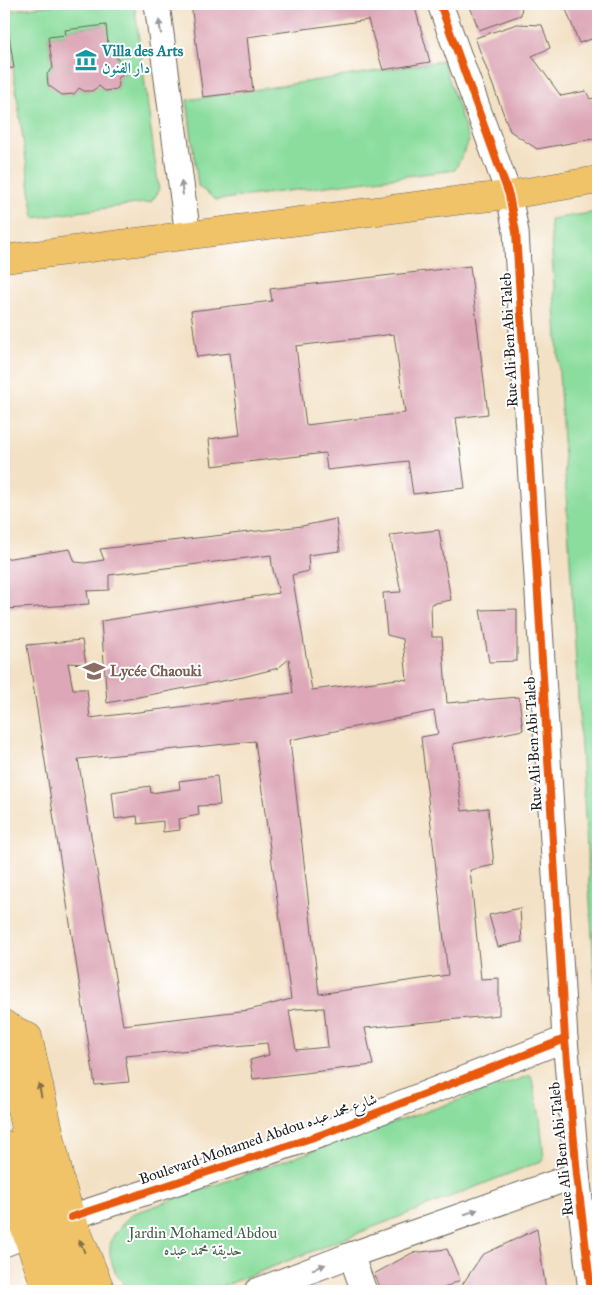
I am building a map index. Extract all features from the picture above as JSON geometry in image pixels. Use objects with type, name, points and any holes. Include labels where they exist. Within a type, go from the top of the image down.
[{"type":"main road","points":[[4,259],[509,195],[598,180]]},
{"type":"main road","points":[[4,1024],[28,1037],[54,1159],[71,1217],[101,1291]]},
{"type":"main road","points":[[4,1024],[38,1189],[45,1214],[75,1291]]},
{"type":"main road","points":[[4,1144],[13,1195],[15,1240],[46,1291]]},
{"type":"street","points":[[157,4],[188,236]]},
{"type":"street","name":"Rue Ali Ben Abi Taleb","points":[[440,4],[509,195],[516,232],[565,1039],[590,1291]]},
{"type":"street","name":"Boulevard Mohamed Abdou شارع محمد عبده","points":[[71,1217],[324,1134],[565,1039]]},
{"type":"street","points":[[257,1291],[351,1254],[577,1175]]},
{"type":"street","points":[[351,1254],[364,1291]]},
{"type":"green space","points":[[59,4],[130,4],[135,9],[159,191],[151,202],[34,218],[5,11]],"holes":[[[105,25],[109,54],[116,53],[117,59],[124,63],[126,68],[123,75],[118,78],[119,85],[117,89],[105,91],[99,86],[92,91],[84,91],[79,88],[74,94],[62,95],[48,85],[47,74],[53,68],[48,37],[66,35],[66,30]]]},
{"type":"green space","points":[[443,61],[469,141],[455,170],[216,200],[198,186],[187,100]]},
{"type":"green space","points":[[598,212],[598,1038],[550,219]]},
{"type":"green space","name":"Jardin Mohamed Abdou حديقة محمد عبده","points":[[531,1075],[540,1117],[544,1160],[211,1291],[130,1291],[117,1276],[110,1255],[112,1238],[132,1214]]},
{"type":"building","points":[[191,4],[414,4],[430,62],[383,70],[368,20],[247,37],[253,91],[203,97]]},
{"type":"building","points":[[469,4],[522,4],[521,15],[479,30]]},
{"type":"building","points":[[564,4],[598,4],[598,37],[579,43]]},
{"type":"building","points":[[7,22],[14,68],[4,69],[4,23]]},
{"type":"building","points":[[517,24],[542,25],[550,48],[532,56],[561,96],[586,91],[590,99],[598,97],[598,138],[537,149],[510,131],[475,38]]},
{"type":"building","name":"Villa des Arts دار الفنون","points":[[106,25],[109,54],[116,53],[117,59],[124,63],[126,68],[123,75],[118,78],[119,85],[117,89],[105,91],[99,86],[92,91],[84,91],[79,88],[74,94],[62,95],[48,85],[47,74],[53,68],[48,37],[66,35],[65,30]]},
{"type":"building","points":[[470,266],[488,414],[456,418],[465,488],[413,494],[408,461],[327,470],[325,453],[212,466],[209,439],[240,435],[230,353],[197,357],[191,311],[272,301],[270,289]],"holes":[[[394,334],[405,413],[306,425],[296,346]]]},
{"type":"building","points":[[336,519],[340,551],[308,555],[309,571],[292,575],[312,690],[398,679],[407,680],[403,639],[387,635],[383,593],[401,592],[390,535],[439,530],[451,600],[431,604],[432,637],[442,637],[447,703],[519,697],[523,730],[453,744],[462,811],[488,808],[494,865],[470,870],[481,979],[499,978],[499,1015],[365,1028],[373,1065],[253,1079],[250,1060],[269,1055],[267,1043],[125,1056],[129,1082],[95,1085],[27,645],[82,640],[86,664],[68,663],[73,689],[87,689],[90,718],[293,693],[289,659],[278,668],[243,677],[107,703],[101,621],[279,593],[271,555],[109,575],[109,590],[87,591],[89,604],[4,609],[4,559],[70,549],[75,562],[85,563],[104,560],[100,549],[302,526]],"holes":[[[434,711],[438,734],[421,737],[448,975],[319,994],[290,740]],[[255,741],[291,999],[249,1010],[123,1025],[78,759]],[[324,1008],[328,1047],[296,1050],[289,1011]]]},
{"type":"building","points":[[517,609],[517,661],[489,662],[480,610]]},
{"type":"building","points":[[217,776],[220,805],[198,806],[199,815],[179,819],[180,830],[163,832],[163,821],[138,824],[137,816],[115,819],[112,792],[150,786],[151,793],[180,789],[179,781]]},
{"type":"building","points":[[520,908],[522,942],[498,947],[489,915]]},
{"type":"building","points":[[537,1229],[546,1291],[458,1291],[482,1255]]},
{"type":"building","points":[[447,1249],[460,1280],[438,1291],[382,1291],[374,1274],[412,1253]]},
{"type":"building","points":[[318,1287],[321,1291],[307,1291]]},
{"type":"cycle path","points":[[440,4],[509,195],[516,232],[565,1039],[577,1175],[591,1291]]},
{"type":"cycle path","points":[[71,1217],[323,1134],[565,1039]]},
{"type":"place","name":"Villa des Arts دار الفنون","points":[[86,60]]},
{"type":"place","name":"Lycée Chaouki","points":[[94,671]]}]
